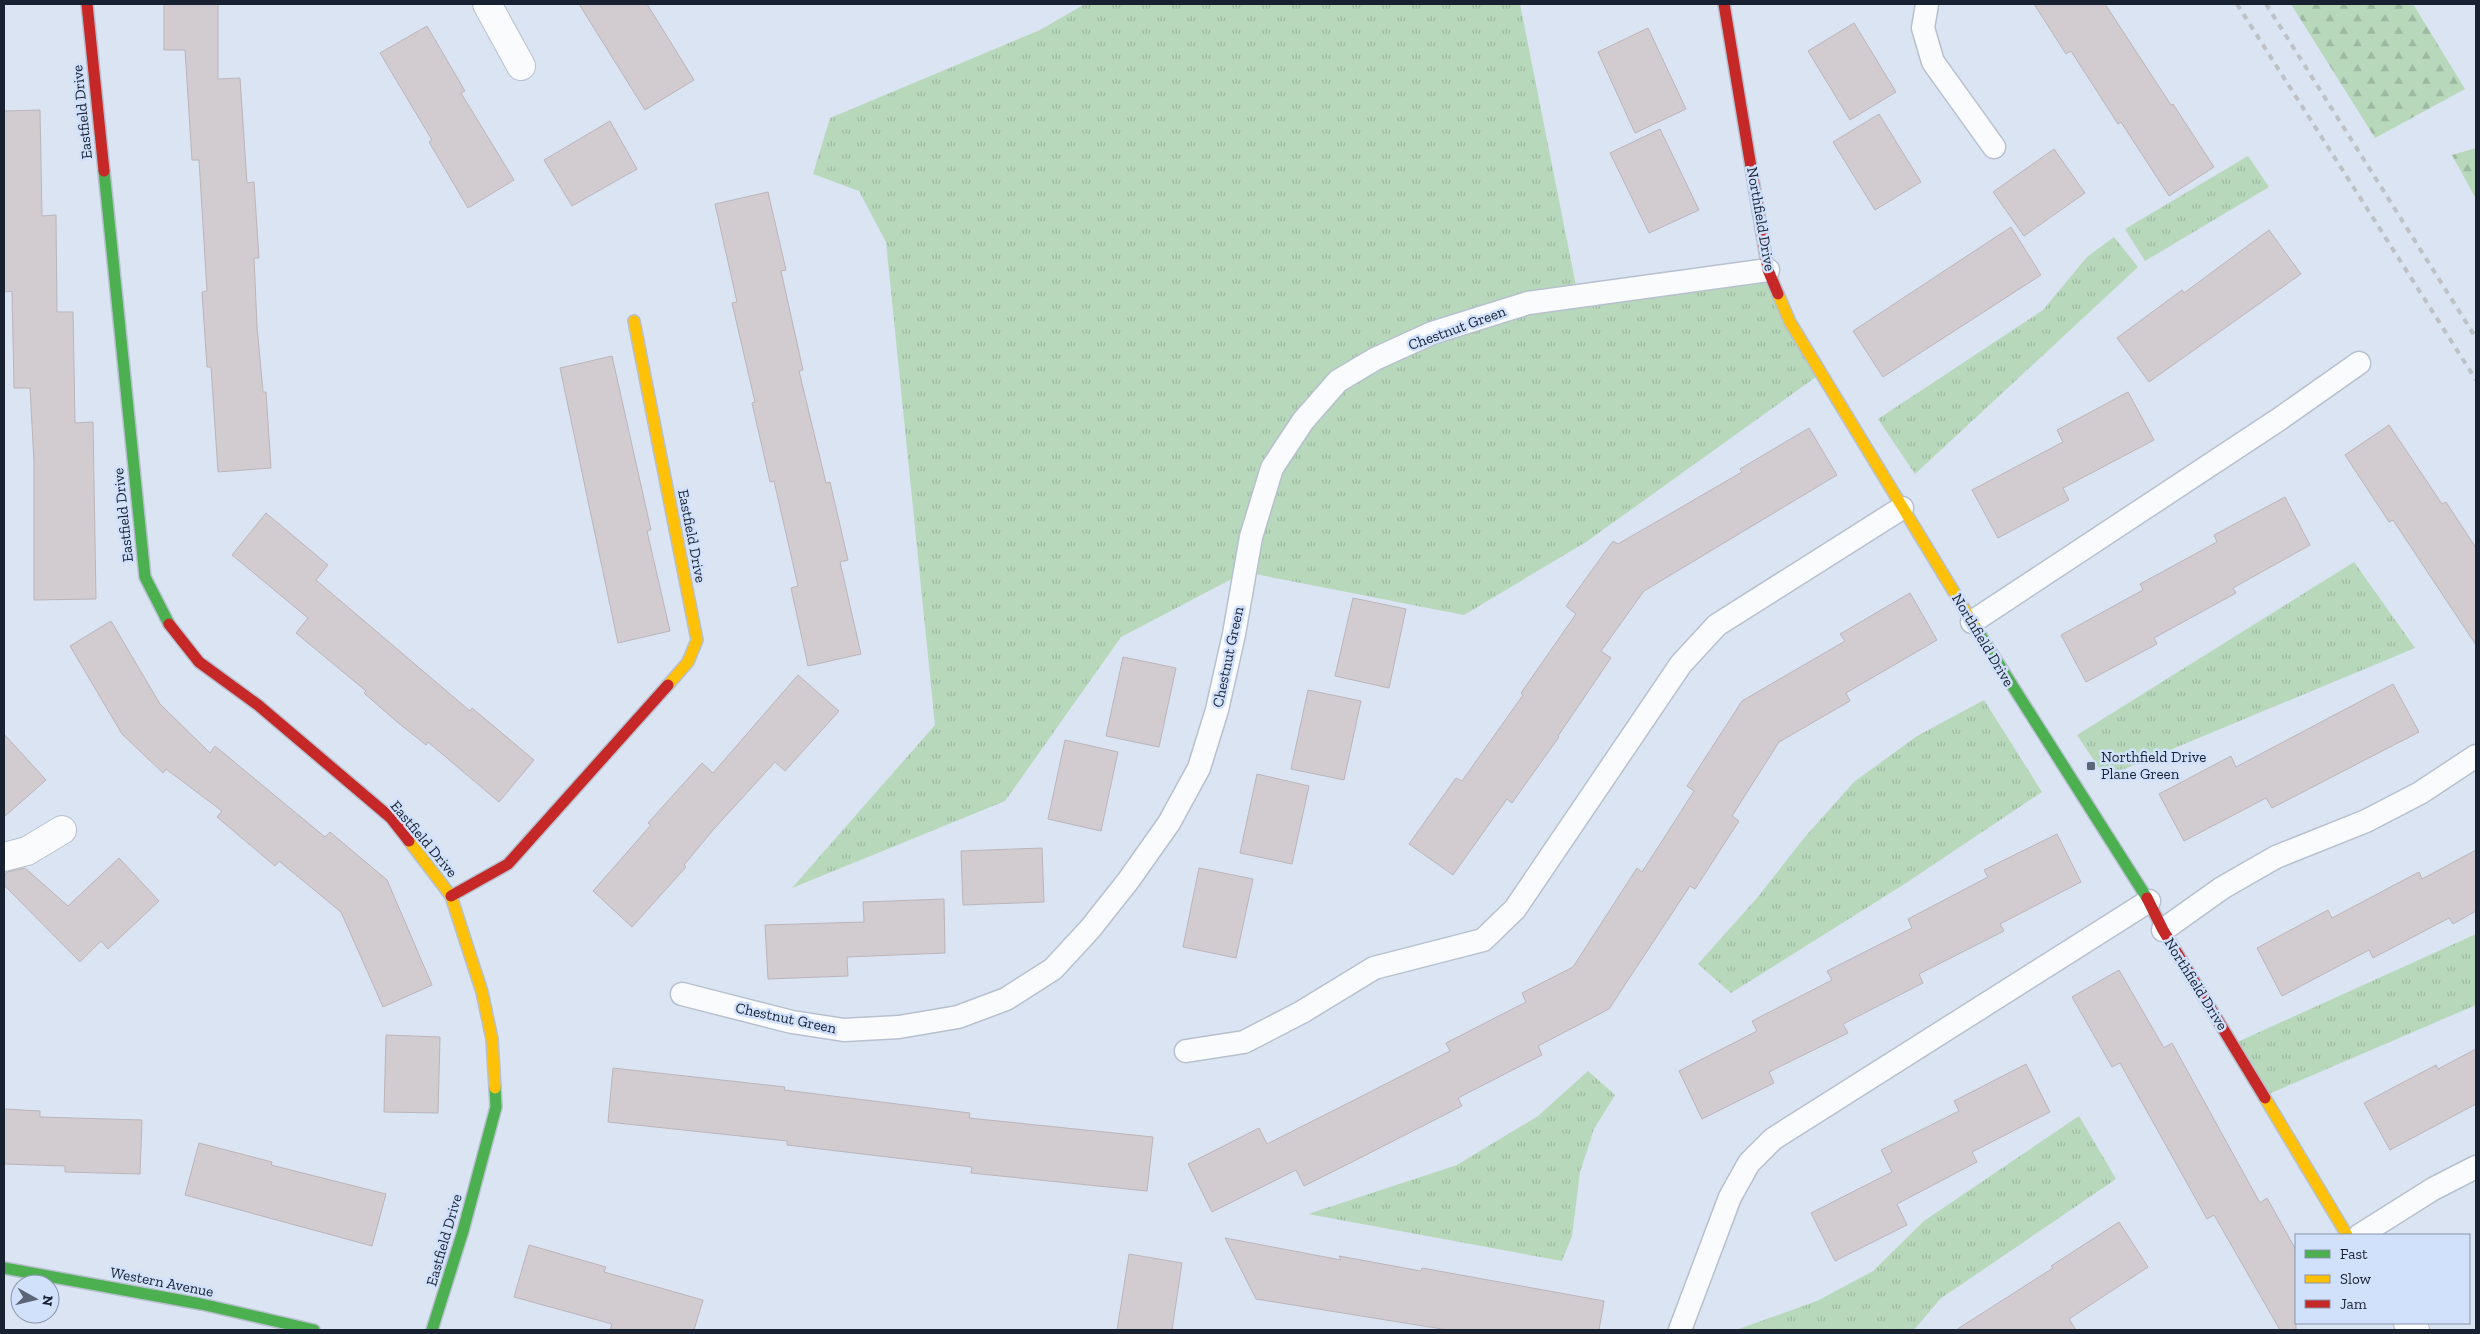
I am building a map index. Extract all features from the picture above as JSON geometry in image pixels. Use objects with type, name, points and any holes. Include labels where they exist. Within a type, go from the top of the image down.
[{"type":"street","name":"Eastfield Drive","points":[[87,4],[145,577],[165,619],[199,662],[258,705],[391,818],[451,896],[482,992],[492,1039],[496,1107],[463,1231],[432,1330]]},
{"type":"street","points":[[487,4],[521,66]]},
{"type":"street","name":"Northfield Drive","points":[[1724,4],[1768,270],[1790,322],[1972,622],[2149,901],[2163,930],[2346,1234]]},
{"type":"street","name":"Eastfield Drive","points":[[451,896],[508,864],[688,662],[697,640],[634,321]]},
{"type":"street","points":[[4,857],[27,851],[62,830]]},
{"type":"street","name":"Western Avenue","points":[[4,1268],[201,1304],[314,1330]]},
{"type":"lane","points":[[1927,4],[1923,28],[1933,62],[1994,146]]},
{"type":"lane","name":"Chestnut Green","points":[[682,994],[792,1022],[844,1030],[899,1027],[966,1014],[1006,999],[1053,969],[1090,929],[1128,881],[1169,823],[1199,768],[1217,710],[1234,634],[1251,537],[1272,468],[1303,421],[1338,381],[1375,359],[1432,334],[1528,303],[1768,270]]},
{"type":"lane","points":[[1972,622],[2278,420],[2359,364]]},
{"type":"lane","points":[[1186,1051],[1244,1042],[1302,1012],[1374,968],[1483,940],[1515,909],[1681,664],[1717,625],[1902,508]]},
{"type":"lane","points":[[2163,930],[2222,888],[2276,857],[2366,821],[2420,793],[2476,756]]},
{"type":"lane","points":[[1680,1330],[1730,1197],[1749,1164],[1773,1139],[2149,901]]},
{"type":"lane","points":[[2362,1234],[2433,1189],[2476,1167]]},
{"type":"green space","points":[[1085,4],[1520,4],[1578,296],[1768,270],[1820,374],[1586,542],[1464,615],[1245,572],[1121,637],[1005,801],[792,888],[935,725],[886,242],[859,191],[813,174],[830,118],[1040,30]]},
{"type":"green space","points":[[2291,4],[2413,4],[2465,89],[2375,138]]},
{"type":"green space","points":[[2476,148],[2476,199],[2452,155]]},
{"type":"green space","points":[[2248,156],[2269,187],[2145,261],[2125,229]]},
{"type":"green space","points":[[2114,237],[2138,267],[1915,474],[1878,419],[2043,310],[2087,257]]},
{"type":"green space","points":[[2354,562],[2415,648],[2105,777],[2077,735]]},
{"type":"green space","points":[[1984,700],[2042,792],[1906,883],[1731,993],[1698,964],[1757,898],[1804,838],[1854,782],[1917,736]]},
{"type":"green space","points":[[2476,934],[2476,1005],[2264,1096],[2233,1044]]},
{"type":"green space","points":[[1588,1071],[1615,1095],[1594,1129],[1580,1172],[1572,1236],[1562,1261],[1308,1214],[1457,1165],[1538,1116]]},
{"type":"green space","points":[[2079,1116],[2116,1179],[1940,1299],[1914,1330],[1736,1330],[1817,1301],[1873,1271],[1924,1221]]},
{"type":"building","points":[[164,4],[218,4],[218,79],[240,78],[247,183],[254,182],[259,258],[254,258],[257,326],[263,392],[266,392],[271,468],[218,472],[211,367],[207,367],[202,292],[207,291],[199,160],[192,160],[185,50],[164,50]]},
{"type":"building","points":[[579,4],[647,4],[694,80],[645,110]]},
{"type":"building","points":[[2034,4],[2105,4],[2214,167],[2169,196],[2121,122],[2118,124],[2071,51],[2066,54]]},
{"type":"building","points":[[1854,23],[1896,92],[1850,120],[1808,51]]},
{"type":"building","points":[[427,26],[465,91],[461,93],[514,180],[468,208],[429,142],[432,140],[380,53]]},
{"type":"building","points":[[1648,28],[1686,109],[1635,133],[1598,52]]},
{"type":"building","points":[[40,110],[42,216],[56,215],[57,312],[73,312],[75,423],[93,422],[96,599],[34,600],[34,462],[30,388],[14,388],[12,291],[4,292],[4,111]]},
{"type":"building","points":[[1879,114],[1921,182],[1875,210],[1833,142]]},
{"type":"building","points":[[610,121],[637,169],[572,206],[544,160]]},
{"type":"building","points":[[1660,129],[1699,210],[1649,233],[1610,153]]},
{"type":"building","points":[[2054,149],[2085,193],[2024,236],[1993,192]]},
{"type":"building","points":[[768,192],[786,270],[781,271],[803,370],[799,371],[826,483],[830,482],[848,560],[840,562],[861,654],[808,666],[791,588],[798,586],[774,481],[770,482],[752,403],[755,402],[732,303],[737,302],[715,204]]},
{"type":"building","points":[[2011,227],[2041,275],[1883,377],[1853,331]]},
{"type":"building","points":[[2269,230],[2301,274],[2149,382],[2117,338],[2182,290],[2184,293]]},
{"type":"building","points":[[612,356],[651,530],[647,531],[670,631],[618,643],[560,368]]},
{"type":"building","points":[[2128,392],[2154,440],[2063,488],[2069,500],[1998,538],[1972,490],[2063,442],[2057,430]]},
{"type":"building","points":[[2389,425],[2442,504],[2446,502],[2476,548],[2476,645],[2393,520],[2389,522],[2345,455]]},
{"type":"building","points":[[1809,428],[1837,475],[1644,591],[1601,651],[1611,658],[1559,737],[1512,803],[1507,799],[1453,875],[1409,844],[1456,778],[1462,781],[1523,695],[1521,693],[1576,614],[1566,606],[1613,541],[1618,544],[1742,472],[1740,469]]},
{"type":"building","points":[[2285,497],[2310,545],[2233,588],[2236,593],[2154,638],[2157,644],[2086,682],[2061,635],[2143,590],[2140,584],[2217,542],[2214,535]]},
{"type":"building","points":[[266,513],[328,565],[316,580],[470,711],[472,708],[534,760],[499,802],[428,742],[426,745],[396,721],[364,693],[366,691],[296,633],[308,618],[232,555]]},
{"type":"building","points":[[1910,593],[1937,640],[1846,693],[1850,701],[1779,742],[1732,816],[1739,821],[1695,889],[1690,886],[1609,1009],[1538,1046],[1542,1055],[1458,1098],[1462,1106],[1304,1186],[1296,1170],[1212,1212],[1188,1164],[1259,1128],[1267,1144],[1366,1094],[1450,1051],[1446,1043],[1526,1002],[1522,993],[1573,967],[1637,868],[1642,872],[1694,791],[1687,786],[1742,701],[1845,641],[1840,634]]},
{"type":"building","points":[[1353,598],[1406,609],[1389,688],[1335,676]]},
{"type":"building","points":[[111,621],[160,704],[210,753],[215,746],[325,837],[330,832],[387,880],[432,985],[383,1007],[341,912],[279,861],[275,866],[217,817],[222,811],[166,769],[163,773],[122,734],[70,646]]},
{"type":"building","points":[[1123,657],[1176,668],[1159,747],[1106,736]]},
{"type":"building","points":[[798,675],[839,711],[785,771],[775,762],[713,830],[684,865],[686,867],[632,927],[593,891],[651,825],[648,823],[702,763],[713,773]]},
{"type":"building","points":[[2393,684],[2419,732],[2272,808],[2266,798],[2184,841],[2159,794],[2231,756],[2236,767]]},
{"type":"building","points":[[1308,690],[1361,701],[1344,780],[1291,769]]},
{"type":"building","points":[[4,734],[46,780],[4,817]]},
{"type":"building","points":[[1065,740],[1118,752],[1101,831],[1048,819]]},
{"type":"building","points":[[1257,774],[1309,786],[1292,864],[1240,853]]},
{"type":"building","points":[[2057,834],[2081,882],[2000,924],[2004,931],[1919,974],[1923,983],[1843,1024],[1848,1033],[1769,1072],[1774,1083],[1702,1119],[1679,1071],[1757,1031],[1752,1021],[1832,980],[1827,971],[1912,928],[1908,919],[1988,877],[1984,870]]},
{"type":"building","points":[[1042,848],[1044,902],[963,905],[961,851]]},
{"type":"building","points":[[2476,850],[2476,911],[2453,924],[2449,918],[2373,958],[2369,950],[2282,996],[2257,948],[2328,910],[2332,918],[2419,872],[2422,879]]},
{"type":"building","points":[[119,858],[159,901],[108,949],[101,941],[80,962],[4,885],[4,876],[7,872],[25,868],[68,906]]},
{"type":"building","points":[[1199,868],[1253,879],[1236,958],[1183,947]]},
{"type":"building","points":[[944,899],[945,953],[847,957],[848,976],[768,979],[765,925],[864,922],[863,902]]},
{"type":"building","points":[[2119,970],[2164,1048],[2172,1043],[2260,1203],[2267,1198],[2295,1248],[2296,1330],[2280,1330],[2214,1215],[2207,1219],[2120,1063],[2112,1067],[2072,997]]},
{"type":"building","points":[[386,1035],[440,1037],[438,1113],[384,1112]]},
{"type":"building","points":[[2476,1049],[2476,1104],[2390,1150],[2364,1103],[2436,1065],[2438,1069]]},
{"type":"building","points":[[2026,1064],[2050,1112],[1972,1152],[1977,1162],[1897,1204],[1907,1225],[1835,1261],[1811,1213],[1892,1172],[1881,1150],[1959,1111],[1954,1101]]},
{"type":"building","points":[[613,1068],[785,1087],[784,1090],[970,1113],[969,1118],[1153,1137],[1147,1191],[971,1173],[972,1167],[787,1145],[787,1141],[608,1122]]},
{"type":"building","points":[[4,1109],[40,1111],[40,1117],[142,1120],[140,1174],[65,1172],[65,1166],[4,1164]]},
{"type":"building","points":[[199,1143],[272,1162],[271,1165],[386,1194],[372,1246],[185,1195]]},
{"type":"building","points":[[2119,1222],[2148,1267],[2069,1319],[2076,1330],[1956,1330],[2053,1268],[2051,1266]]},
{"type":"building","points":[[1225,1238],[1341,1260],[1339,1256],[1421,1271],[1422,1268],[1604,1301],[1599,1330],[1448,1330],[1256,1299]]},
{"type":"building","points":[[529,1245],[606,1267],[604,1272],[703,1300],[694,1330],[610,1330],[612,1324],[514,1297]]},
{"type":"building","points":[[1129,1254],[1182,1263],[1172,1330],[1117,1330]]},
{"type":"railway","points":[[2237,4],[2476,380]]},
{"type":"railway","points":[[2266,4],[2476,338]]},
{"type":"traffic: fast","points":[[104,171],[145,577],[169,624]]},
{"type":"traffic: fast","points":[[1974,625],[2147,898]]},
{"type":"traffic: fast","points":[[432,1330],[463,1231],[496,1107],[495,1088]]},
{"type":"traffic: fast","points":[[4,1268],[201,1304],[314,1330]]},
{"type":"traffic: slow","points":[[1778,294],[1790,322],[1974,625]]},
{"type":"traffic: slow","points":[[634,321],[697,640],[688,662],[668,685]]},
{"type":"traffic: slow","points":[[409,841],[451,896],[482,992],[492,1039],[495,1088]]},
{"type":"traffic: slow","points":[[2265,1098],[2346,1234]]},
{"type":"traffic: jam","points":[[87,4],[104,171]]},
{"type":"traffic: jam","points":[[1724,4],[1768,270],[1778,294]]},
{"type":"traffic: jam","points":[[169,624],[199,662],[258,705],[391,818],[409,841]]},
{"type":"traffic: jam","points":[[451,896],[508,864],[668,685]]},
{"type":"traffic: jam","points":[[2147,898],[2163,930],[2265,1098]]},
{"type":"place","name":"Northfield Drive Plane Green","points":[[2091,766]]}]
